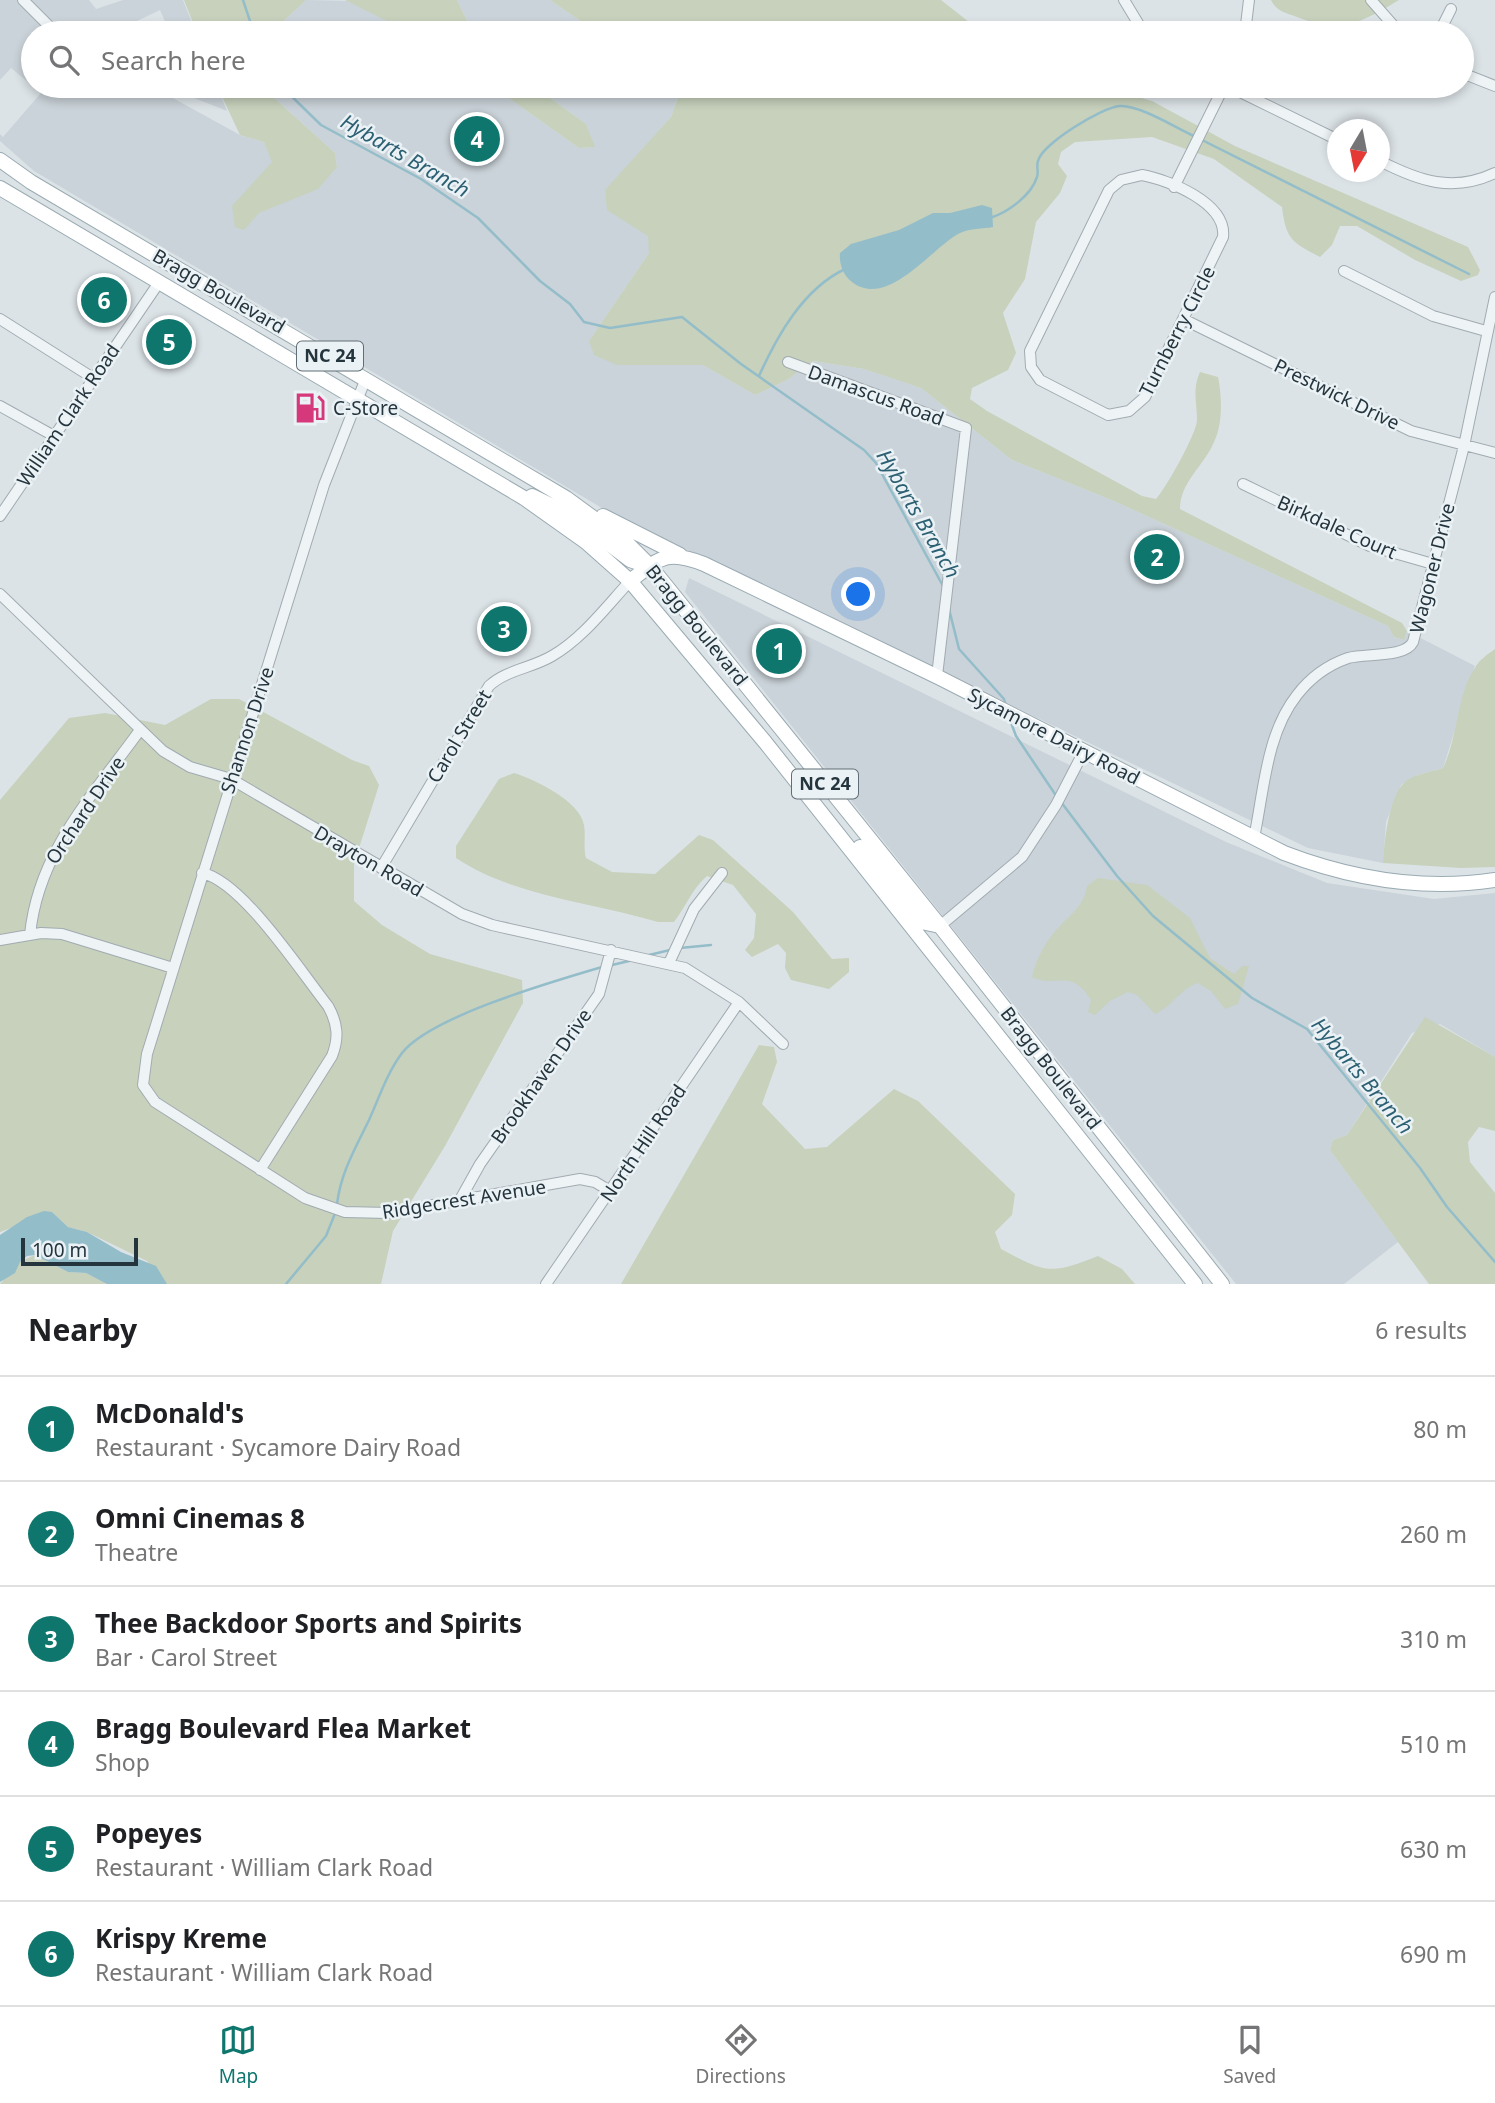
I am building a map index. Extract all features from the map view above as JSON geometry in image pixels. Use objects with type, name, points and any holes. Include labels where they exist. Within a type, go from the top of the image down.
[{"type":"main road","name":"Bragg Boulevard","points":[[0,160],[31,182],[566,498],[625,541],[650,566],[940,926],[1222,1284]]},
{"type":"main road","name":"Bragg Boulevard","points":[[0,188],[481,473],[586,542],[630,581],[978,1008],[1195,1284]]},
{"type":"main road","points":[[481,473],[571,515],[618,553],[650,566]]},
{"type":"main road","name":"Sycamore Dairy Road","points":[[566,498],[937,676],[1254,838],[1309,862],[1376,879],[1445,885],[1495,880]]},
{"type":"main road","points":[[630,581],[650,566],[668,557],[680,555]]},
{"type":"main road","points":[[807,796],[824,803],[921,922],[940,926]]},
{"type":"main road","points":[[978,1008],[989,1007],[996,1013],[1052,1081],[1068,1088]]},
{"type":"street","points":[[23,0],[44,21]]},
{"type":"street","points":[[1124,0],[1137,21]]},
{"type":"street","points":[[1246,21],[1249,0]]},
{"type":"street","points":[[1371,0],[1389,21]]},
{"type":"street","points":[[1445,21],[1451,9]]},
{"type":"street","points":[[1474,78],[1495,86]]},
{"type":"street","points":[[1174,187],[1220,98]]},
{"type":"street","points":[[1251,98],[1327,135]]},
{"type":"street","points":[[1390,165],[1433,183],[1465,183],[1494,177]]},
{"type":"street","name":"Turnberry Circle","points":[[1136,175],[1152,177],[1174,187],[1213,208],[1223,226],[1220,248],[1145,397],[1124,413],[1108,415],[1044,384],[1031,367],[1033,341],[1109,190],[1121,180],[1136,175]]},
{"type":"street","points":[[1344,271],[1433,316],[1486,331]]},
{"type":"street","name":"William Clark Road","points":[[0,516],[160,281]]},
{"type":"street","name":"Wagoner Drive","points":[[1254,838],[1275,738],[1287,709],[1303,688],[1328,667],[1364,654],[1402,652],[1411,647],[1464,446],[1495,297]]},
{"type":"street","points":[[0,319],[93,377]]},
{"type":"street","name":"Prestwick Drive","points":[[1185,320],[1411,430],[1495,453]]},
{"type":"street","name":"Damascus Road","points":[[788,362],[966,428],[937,676]]},
{"type":"street","name":"Shannon Drive","points":[[143,1085],[147,1054],[231,779],[257,705],[324,485],[366,378]]},
{"type":"street","points":[[0,406],[54,436]]},
{"type":"street","name":"Birkdale Court","points":[[1243,484],[1370,545],[1433,564]]},
{"type":"street","name":"Carol Street","points":[[381,868],[489,686],[501,676],[537,664],[565,648],[630,581]]},
{"type":"street","name":"Drayton Road","points":[[0,594],[141,730],[180,763],[231,779],[381,868],[477,920],[669,963],[704,978],[740,1002],[783,1044]]},
{"type":"street","name":"Orchard Drive","points":[[30,936],[40,881],[59,842],[141,730]]},
{"type":"street","points":[[940,926],[1022,857],[1050,816],[1084,751]]},
{"type":"street","points":[[202,873],[214,877],[240,895],[328,1006],[336,1025],[337,1036],[332,1056],[260,1170]]},
{"type":"street","points":[[669,963],[694,909],[722,873]]},
{"type":"street","points":[[0,940],[62,934],[173,968]]},
{"type":"street","name":"Brookhaven Drive","points":[[461,1199],[480,1164],[599,994],[611,950]]},
{"type":"street","name":"North Hill Road","points":[[546,1284],[740,1002]]},
{"type":"street","name":"Ridgecrest Avenue","points":[[143,1085],[155,1102],[260,1170],[305,1198],[345,1212],[388,1213],[585,1179],[610,1191]]},
{"type":"shaded area","points":[[0,0],[89,0],[96,9],[123,0],[183,0],[191,21],[165,21],[160,10],[137,21],[21,21],[21,76],[11,68],[0,80]]},
{"type":"shaded area","points":[[306,0],[351,1],[388,21],[284,21]]},
{"type":"shaded area","points":[[457,0],[550,0],[581,21],[467,21]]},
{"type":"shaded area","points":[[37,98],[173,98],[240,135],[264,142],[273,163],[259,213],[337,167],[335,153],[274,98],[509,98],[579,148],[594,147],[586,124],[550,98],[677,98],[671,117],[605,191],[608,210],[649,236],[649,253],[589,341],[663,364],[703,365],[755,395],[787,380],[813,361],[864,369],[921,388],[1012,460],[1114,501],[1388,626],[1394,637],[1404,640],[1407,631],[1475,666],[1443,768],[1417,775],[1401,785],[1386,822],[1383,863],[1308,848],[612,514],[34,171],[0,141],[0,134],[3,137]]},
{"type":"shaded area","points":[[194,98],[222,98],[227,111]]},
{"type":"shaded area","points":[[689,578],[1226,842],[1327,883],[1434,899],[1495,893],[1495,1057],[1440,1024],[1412,1033],[1347,1135],[1333,1140],[1330,1150],[1398,1242],[1344,1284],[1236,1284],[685,592]]},
{"type":"green space","points":[[184,0],[306,0],[284,21],[192,21]]},
{"type":"green space","points":[[345,0],[457,0],[467,21],[387,21]]},
{"type":"green space","points":[[550,0],[941,0],[968,21],[581,21]]},
{"type":"green space","points":[[1271,0],[1399,0],[1358,21],[1309,21],[1289,14]]},
{"type":"green space","points":[[223,98],[274,98],[335,153],[337,167],[318,189],[259,213],[244,230],[235,227],[232,206],[272,162],[264,142],[240,135]]},
{"type":"green space","points":[[509,98],[550,98],[586,124],[595,147],[579,148]]},
{"type":"green space","points":[[678,98],[1141,98],[1152,101],[1235,146],[1468,247],[1480,270],[1478,275],[1461,281],[1415,260],[1357,226],[1340,226],[1332,245],[1320,257],[1292,239],[1286,227],[1282,207],[1214,159],[1152,137],[1075,142],[1061,152],[1058,164],[1067,176],[1060,193],[1036,222],[1025,279],[1003,313],[1016,353],[1008,370],[972,388],[970,399],[987,411],[1142,496],[1156,499],[1167,484],[1196,427],[1196,390],[1200,372],[1218,377],[1221,410],[1217,435],[1210,451],[1188,482],[1180,509],[1402,623],[1407,631],[1404,640],[1394,637],[1388,626],[1114,501],[1012,460],[921,388],[864,369],[813,361],[787,380],[755,395],[703,365],[617,365],[594,355],[589,341],[649,253],[648,236],[607,210],[605,190],[671,117]]},
{"type":"green space","points":[[1495,649],[1495,867],[1461,868],[1383,863],[1388,821],[1398,791],[1411,778],[1443,768],[1469,678],[1479,662]]},
{"type":"green space","points":[[211,699],[239,699],[352,760],[369,766],[379,785],[354,864],[354,901],[382,925],[430,954],[522,980],[523,1003],[445,1146],[393,1231],[381,1284],[166,1284],[147,1261],[87,1232],[68,1227],[52,1212],[0,1232],[0,800],[69,718],[105,713],[165,725]]},
{"type":"green space","points":[[514,773],[555,792],[574,808],[584,825],[586,858],[612,872],[655,874],[699,835],[713,840],[793,912],[832,959],[849,958],[849,972],[829,989],[791,980],[785,968],[786,953],[778,944],[752,957],[745,950],[754,938],[756,914],[733,885],[707,876],[674,922],[658,922],[528,890],[503,882],[456,858],[456,846],[499,779]]},
{"type":"green space","points":[[1098,878],[1147,885],[1190,918],[1210,958],[1234,974],[1242,966],[1249,966],[1238,1004],[1225,1009],[1211,991],[1198,983],[1155,1014],[1137,995],[1128,992],[1110,1001],[1095,1015],[1088,1012],[1091,1000],[1077,984],[1032,977],[1036,963],[1054,932],[1080,904],[1087,886]]},
{"type":"green space","points":[[1425,1017],[1495,1057],[1495,1131],[1479,1127],[1468,1142],[1470,1162],[1495,1193],[1495,1284],[1429,1284],[1330,1150],[1333,1140],[1347,1135]]},
{"type":"green space","points":[[759,1045],[774,1047],[777,1062],[762,1104],[805,1149],[827,1147],[894,1089],[918,1101],[1015,1194],[1012,1215],[995,1232],[1001,1249],[1029,1263],[1049,1269],[1069,1266],[1098,1256],[1122,1269],[1135,1284],[621,1284]]},
{"type":"green space","points":[[35,1255],[68,1272],[86,1273],[108,1284],[0,1284],[20,1262]]},
{"type":"water","points":[[982,205],[992,208],[993,227],[960,233],[895,282],[880,288],[866,288],[852,282],[842,269],[840,253],[851,244],[899,230],[933,213],[950,213]]},
{"type":"water","points":[[44,1211],[52,1212],[68,1227],[87,1232],[121,1252],[156,1266],[167,1284],[107,1284],[86,1273],[68,1272],[35,1255],[27,1256],[20,1262],[15,1273],[0,1282],[0,1235],[27,1217]]},
{"type":"waterway","name":"Hybarts Branch","points":[[243,0],[250,21]]},
{"type":"waterway","name":"Hybarts Branch","points":[[293,98],[321,125],[421,179],[478,218],[540,281],[570,304],[584,322],[610,328],[682,317],[741,364],[864,450],[876,463],[943,586]]},
{"type":"waterway","points":[[990,218],[1004,212],[1030,191],[1037,177],[1038,161],[1050,145],[1111,108],[1120,106],[1137,109],[1194,136]]},
{"type":"waterway","points":[[1200,139],[1469,274]]},
{"type":"waterway","points":[[759,376],[774,345],[804,301],[830,278],[845,269]]},
{"type":"waterway","name":"Hybarts Branch","points":[[949,609],[959,649],[1004,699],[1006,706]]},
{"type":"waterway","name":"Hybarts Branch","points":[[1010,720],[1016,736],[1057,797]]},
{"type":"waterway","name":"Hybarts Branch","points":[[1061,802],[1117,876],[1153,916],[1252,998],[1307,1029],[1420,1168],[1447,1207],[1495,1262]]},
{"type":"waterway","points":[[680,948],[711,945]]},
{"type":"waterway","points":[[649,955],[670,950]]},
{"type":"waterway","points":[[612,965],[629,961]]},
{"type":"waterway","points":[[337,1204],[345,1171],[388,1077],[402,1053],[417,1039],[495,1001],[602,967]]},
{"type":"waterway","points":[[286,1284],[326,1236],[336,1211]]},
{"type":"place","name":"Bragg Boulevard Flea Market","points":[[477,139]]},
{"type":"place","name":"Krispy Kreme","points":[[104,300]]},
{"type":"place","name":"Popeyes","points":[[169,342]]},
{"type":"place","name":"C-Store","points":[[310,408]]},
{"type":"place","name":"Omni Cinemas 8","points":[[1157,557]]},
{"type":"place","name":"Thee Backdoor Sports and Spirits","points":[[504,629]]},
{"type":"place","name":"McDonald's","points":[[779,651]]}]
